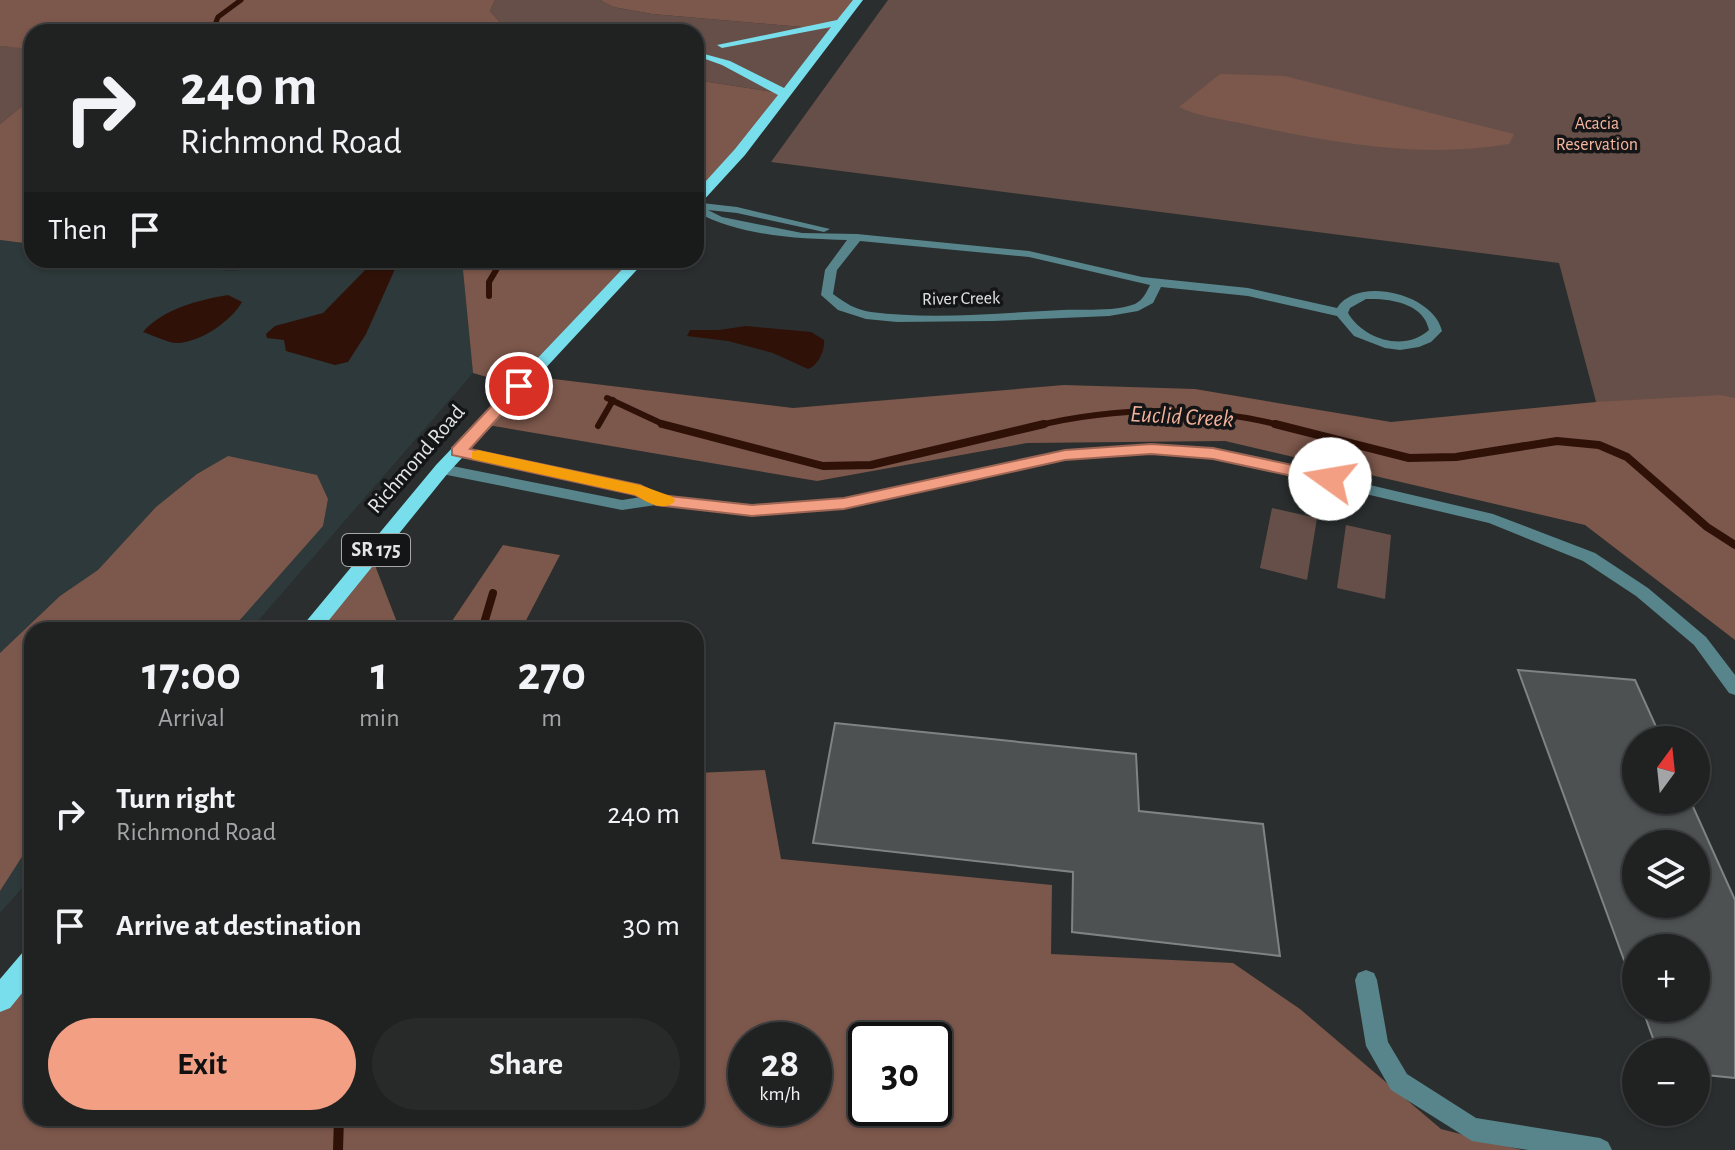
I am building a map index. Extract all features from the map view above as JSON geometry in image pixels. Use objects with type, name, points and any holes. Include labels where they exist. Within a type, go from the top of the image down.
[{"type":"main road","points":[[704,195],[858,0]]},
{"type":"main road","points":[[722,45],[842,22]]},
{"type":"main road","points":[[704,55],[786,94]]},
{"type":"main road","name":"Richmond Road","points":[[316,622],[458,451],[631,268]]},
{"type":"main road","points":[[0,999],[24,970]]},
{"type":"street","points":[[704,210],[719,220],[802,236],[857,237],[1029,254],[1157,283],[1248,292],[1342,313]]},
{"type":"street","name":"River Creek","points":[[857,237],[831,268],[826,280],[827,295],[842,307],[866,315],[952,318],[1109,312],[1138,307],[1149,300],[1157,283]]},
{"type":"street","points":[[1377,295],[1392,297],[1421,307],[1431,315],[1436,331],[1422,343],[1394,345],[1363,336],[1345,321],[1342,313],[1351,300],[1377,295]]},
{"type":"street","points":[[442,469],[622,505],[656,500],[752,510],[844,504],[1065,455],[1151,449],[1213,453],[1493,519],[1589,557],[1642,592],[1700,641],[1735,688]]},
{"type":"street","points":[[458,451],[640,490],[656,500]]},
{"type":"street","points":[[1366,980],[1377,1046],[1399,1082],[1472,1129],[1600,1150]]},
{"type":"shaded area","points":[[0,0],[495,0],[490,11],[502,24],[24,24],[24,48],[0,46]]},
{"type":"shaded area","points":[[600,0],[858,0],[836,30],[652,14],[613,7]]},
{"type":"shaded area","points":[[1220,74],[1285,76],[1514,134],[1509,144],[1476,148],[1377,147],[1278,131],[1179,107]]},
{"type":"shaded area","points":[[704,81],[786,94],[704,191]]},
{"type":"shaded area","points":[[24,104],[24,243],[0,240],[0,124]]},
{"type":"shaded area","points":[[0,240],[24,243],[24,268],[208,268],[228,271],[261,268],[463,268],[473,373],[257,622],[24,622],[24,886],[0,913]]},
{"type":"shaded area","points":[[367,268],[395,268],[366,334],[348,362],[335,365],[286,351],[284,340],[267,338],[266,334],[275,326],[323,313]]},
{"type":"shaded area","points":[[463,268],[631,268],[529,376],[793,408],[1064,385],[1195,389],[1391,422],[1596,402],[1720,395],[1735,398],[1735,640],[1585,525],[1225,441],[1027,443],[817,481],[482,424],[518,386],[473,373]]},
{"type":"shaded area","points":[[228,295],[242,302],[223,323],[197,338],[175,343],[143,332],[171,312]]},
{"type":"shaded area","points":[[746,326],[811,332],[824,340],[822,353],[815,365],[808,369],[773,353],[728,341],[687,336],[690,330]]},
{"type":"shaded area","points":[[228,456],[317,475],[328,499],[323,526],[238,622],[33,622],[60,596],[98,570],[156,507],[197,474]]},
{"type":"shaded area","points":[[503,545],[560,555],[525,622],[451,622]]},
{"type":"shaded area","points":[[371,555],[397,622],[316,622]]},
{"type":"shaded area","points":[[24,630],[24,854],[0,891],[0,653]]},
{"type":"shaded area","points":[[765,770],[781,859],[1052,885],[1051,954],[1233,963],[1300,1009],[1441,1129],[1522,1150],[0,1150],[0,999],[24,970],[24,1126],[704,1126],[704,773]]},
{"type":"green space","points":[[495,0],[600,0],[613,7],[652,14],[836,30],[786,94],[704,81],[704,24],[502,24],[490,11]]},
{"type":"green space","name":"Acacia Reservation","points":[[888,0],[1735,0],[1735,613],[1607,443],[1559,263],[771,162]]},
{"type":"green space","points":[[0,46],[24,48],[24,104],[0,124]]},
{"type":"green space","points":[[1272,508],[1317,518],[1307,580],[1260,568]]},
{"type":"green space","points":[[1346,525],[1391,535],[1385,599],[1337,588]]},
{"type":"building","points":[[1518,670],[1635,680],[1656,726],[1622,726],[1622,814],[1696,814],[1704,830],[1622,830],[1622,918],[1710,918],[1710,844],[1735,900],[1735,1078],[1710,1075],[1710,1038],[1653,1038],[1647,1022],[1710,1022],[1710,934],[1622,934],[1622,955]]},
{"type":"building","points":[[835,723],[1136,754],[1139,811],[1263,824],[1280,956],[1072,932],[1073,872],[813,843]]},
{"type":"waterway","name":"Euclid Creek","points":[[215,24],[218,17],[241,0]]},
{"type":"waterway","name":"Euclid Creek","points":[[489,296],[489,282],[497,268]]},
{"type":"waterway","name":"Euclid Creek","points":[[607,398],[613,401]]},
{"type":"waterway","points":[[598,426],[613,401]]},
{"type":"waterway","name":"Euclid Creek","points":[[613,401],[664,424]]},
{"type":"waterway","name":"Euclid Creek","points":[[1036,426],[1097,415],[1160,411],[1222,414],[1282,426]]},
{"type":"waterway","name":"Euclid Creek","points":[[664,424],[823,466],[871,465],[1044,424]]},
{"type":"waterway","name":"Euclid Creek","points":[[1275,424],[1282,426]]},
{"type":"waterway","name":"Euclid Creek","points":[[1282,426],[1409,458],[1456,457],[1557,441],[1599,445],[1627,457],[1707,527],[1735,545]]},
{"type":"waterway","points":[[484,622],[493,593]]},
{"type":"waterway","points":[[338,1150],[339,1126]]},
{"type":"slow traffic","points":[[478,455],[640,490],[656,500],[667,501]]},
{"type":"route","points":[[519,386],[458,451],[640,490],[656,500],[752,510],[844,504],[1065,455],[1151,449],[1213,453],[1330,479]]}]
